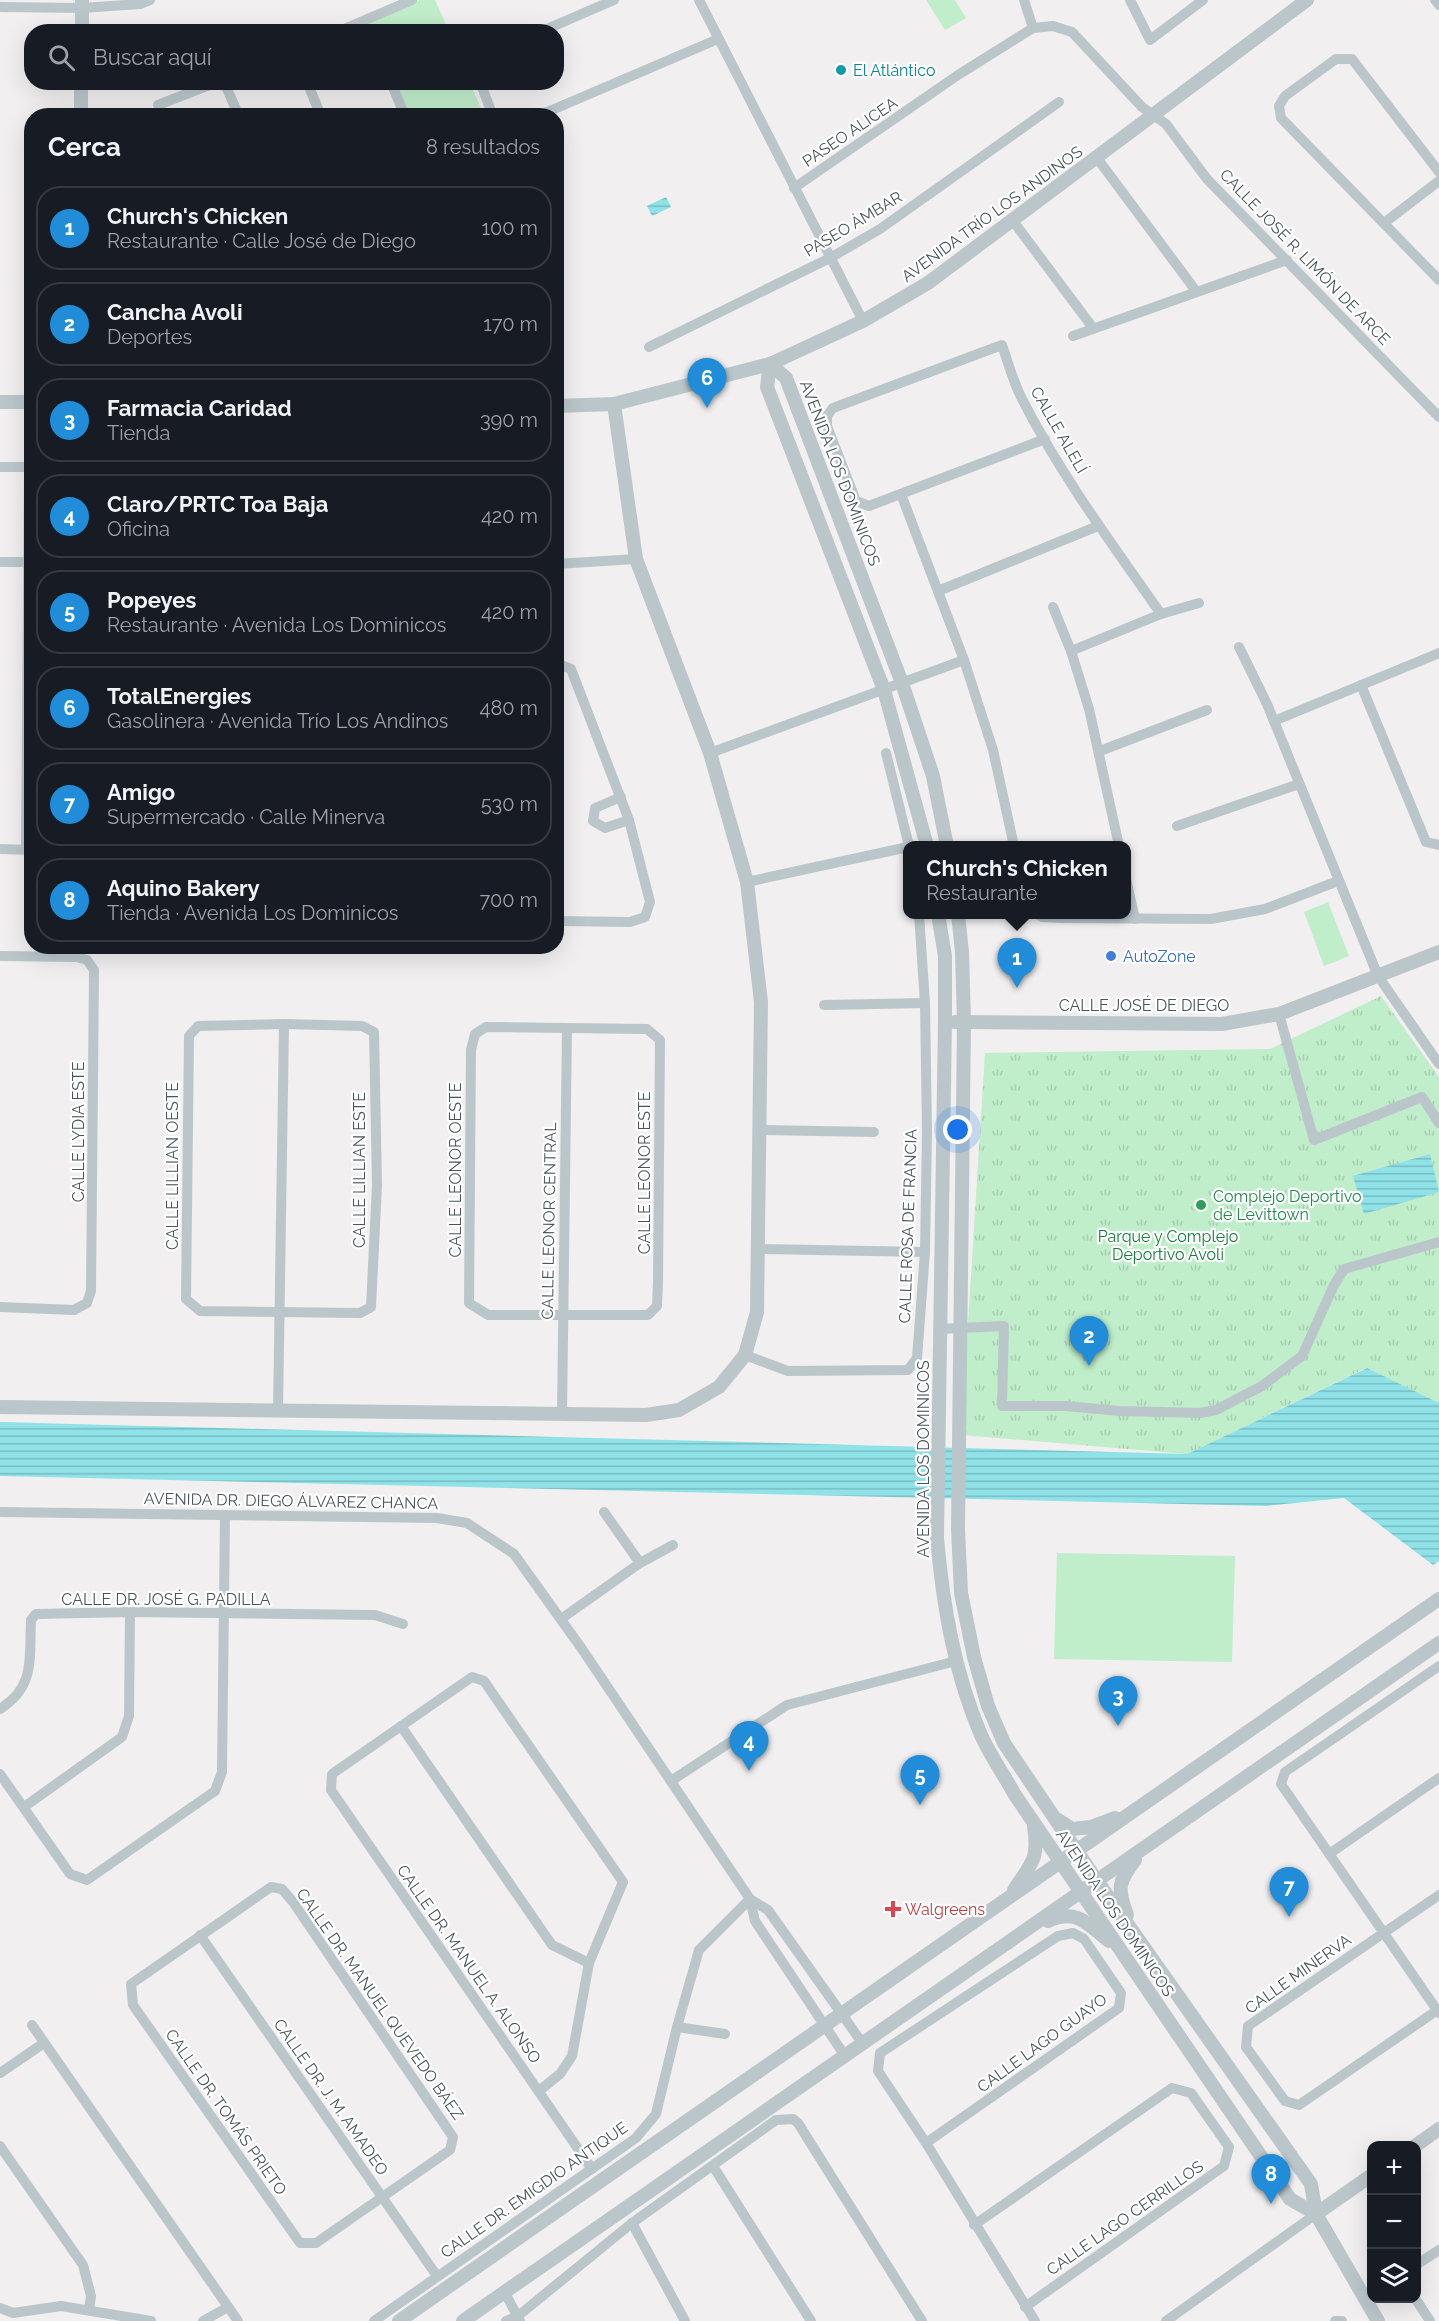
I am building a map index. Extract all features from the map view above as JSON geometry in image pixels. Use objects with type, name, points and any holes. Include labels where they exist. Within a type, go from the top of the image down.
[{"type":"street","points":[[0,8],[140,4],[150,0]]},
{"type":"street","points":[[355,24],[412,0]]},
{"type":"street","points":[[558,24],[614,0]]},
{"type":"street","points":[[699,0],[863,321]]},
{"type":"street","points":[[1024,0],[1033,28],[1053,26],[1072,32],[1142,107],[1153,115]]},
{"type":"street","points":[[1131,0],[1150,40],[1203,0]]},
{"type":"street","name":"AVENIDA TRÍO LOS ANDINOS","points":[[564,406],[614,404],[770,364],[863,321],[928,283],[1307,0]]},
{"type":"street","points":[[1435,0],[1439,5]]},
{"type":"street","points":[[82,4],[82,24]]},
{"type":"street","points":[[364,20],[366,24]]},
{"type":"street","name":"PASEO ALICEA","points":[[794,188],[958,75],[1033,28]]},
{"type":"street","points":[[557,108],[718,39]]},
{"type":"street","points":[[1439,172],[1352,59],[1336,59],[1285,96],[1279,106],[1281,118],[1439,280]]},
{"type":"street","points":[[81,90],[81,108]]},
{"type":"street","points":[[158,105],[196,90]]},
{"type":"street","points":[[228,90],[235,108]]},
{"type":"street","points":[[310,90],[318,108]]},
{"type":"street","points":[[394,90],[402,108]]},
{"type":"street","points":[[483,90],[490,108]]},
{"type":"street","name":"PASEO ÁMBAR","points":[[649,347],[830,258],[880,229],[1059,102]]},
{"type":"street","name":"CALLE JOSÉ R. LIMÓN DE ARCE","points":[[1153,115],[1166,124],[1207,179],[1439,417]]},
{"type":"street","points":[[1097,158],[1196,291]]},
{"type":"street","points":[[1384,223],[1439,181]]},
{"type":"street","points":[[1013,221],[1094,328]]},
{"type":"street","points":[[1073,336],[1287,260]]},
{"type":"street","name":"CALLE ALELÍ","points":[[901,494],[869,506],[856,501],[827,426],[827,416],[833,408],[1002,345],[1020,395],[1045,439],[1098,526],[1161,614]]},
{"type":"street","points":[[770,364],[767,387],[884,690],[926,841]]},
{"type":"street","name":"AVENIDA LOS DOMINICOS","points":[[770,364],[786,378],[902,683],[933,776],[946,841]]},
{"type":"street","points":[[0,402],[24,402]]},
{"type":"street","points":[[0,1407],[646,1415],[679,1410],[719,1387],[745,1355],[757,1312],[761,1002],[747,882],[710,753],[636,558],[614,404]]},
{"type":"street","points":[[1013,841],[993,750],[964,660],[901,494],[1045,439]]},
{"type":"street","points":[[0,467],[24,467]]},
{"type":"street","points":[[938,591],[1098,526]]},
{"type":"street","points":[[564,563],[636,558]]},
{"type":"street","points":[[0,562],[24,562]]},
{"type":"street","points":[[1071,651],[1161,614],[1199,603]]},
{"type":"street","points":[[1053,607],[1071,651],[1089,709],[1118,841]]},
{"type":"street","points":[[1239,647],[1274,721],[1378,976],[1439,1065]]},
{"type":"street","points":[[1274,721],[1439,653]]},
{"type":"street","points":[[710,753],[964,660]]},
{"type":"street","points":[[564,666],[571,669],[621,797],[650,902],[645,918],[630,922],[564,921]]},
{"type":"street","points":[[1361,685],[1426,843],[1439,845]]},
{"type":"street","points":[[1100,751],[1208,710]]},
{"type":"street","points":[[886,753],[907,841]]},
{"type":"street","points":[[1177,826],[1299,784]]},
{"type":"street","points":[[621,797],[595,808],[593,821],[605,828],[629,820]]},
{"type":"street","points":[[747,882],[903,847]]},
{"type":"street","points":[[0,849],[24,850]]},
{"type":"street","points":[[1131,919],[1211,919],[1244,913],[1265,909],[1338,881]]},
{"type":"street","points":[[1131,901],[1135,919]]},
{"type":"street","name":"CALLE ROSA DE FRANCIA","points":[[745,1355],[788,1371],[908,1370],[917,1358],[925,1252],[925,1003],[919,919]]},
{"type":"street","name":"AVENIDA LOS DOMINICOS","points":[[939,919],[945,956],[945,1021],[936,1538],[942,1596],[956,1662],[982,1735],[1033,1821],[1290,2199],[1316,2214]]},
{"type":"street","name":"AVENIDA LOS DOMINICOS","points":[[958,919],[964,1022],[958,1529],[961,1593],[974,1657],[988,1706],[1004,1743],[1097,1881],[1311,2184],[1316,2214],[1378,2321]]},
{"type":"street","name":"CALLE JOSÉ DE DIEGO","points":[[945,1021],[1222,1024],[1279,1014],[1439,952]]},
{"type":"street","points":[[0,956],[0,963]]},
{"type":"street","name":"CALLE LYDIA ESTE","points":[[0,956],[77,957],[87,960],[94,970],[92,1291],[87,1303],[74,1310],[0,1307]]},
{"type":"street","points":[[824,1005],[925,1003]]},
{"type":"street","points":[[1279,1014],[1314,1140],[1422,1097],[1439,1123]]},
{"type":"street","points":[[278,1410],[284,1024]]},
{"type":"street","name":"CALLE LILLIAN ESTE","points":[[279,1312],[360,1313],[370,1307],[377,1185],[374,1032],[362,1026],[284,1024]]},
{"type":"street","name":"CALLE LILLIAN OESTE","points":[[279,1312],[200,1311],[186,1299],[188,1056],[189,1036],[198,1026],[284,1024]]},
{"type":"street","name":"CALLE LEONOR OESTE","points":[[563,1316],[488,1315],[469,1303],[471,1050],[475,1034],[486,1027],[567,1028]]},
{"type":"street","name":"CALLE LEONOR CENTRAL","points":[[562,1414],[567,1028]]},
{"type":"street","name":"CALLE LEONOR ESTE","points":[[563,1316],[648,1314],[657,1306],[658,1281],[660,1040],[647,1029],[567,1028]]},
{"type":"street","points":[[759,1130],[874,1132]]},
{"type":"street","points":[[939,1329],[1004,1326],[1002,1406],[1065,1406],[1120,1411],[1200,1413],[1216,1410],[1262,1386],[1302,1356],[1334,1285],[1344,1269],[1439,1242]]},
{"type":"street","points":[[758,1249],[925,1252]]},
{"type":"street","name":"AVENIDA DR. DIEGO ÁLVAREZ CHANCA","points":[[0,1512],[437,1518],[466,1523],[514,1554],[561,1619],[750,1899],[755,1921],[845,2056]]},
{"type":"street","points":[[604,1512],[640,1563]]},
{"type":"street","points":[[0,1774],[70,1874],[87,1880],[214,1791],[222,1772],[225,1515]]},
{"type":"street","points":[[561,1619],[640,1563],[673,1545]]},
{"type":"street","points":[[399,2321],[1439,1599]]},
{"type":"street","points":[[24,1807],[122,1737],[129,1716],[130,1612]]},
{"type":"street","name":"CALLE DR. JOSÉ G. PADILLA","points":[[0,1709],[21,1691],[28,1677],[31,1620],[36,1614],[130,1612],[375,1615],[403,1624]]},
{"type":"street","points":[[463,2321],[1439,1643]]},
{"type":"street","points":[[671,1781],[787,1705],[956,1662]]},
{"type":"street","points":[[1438,2011],[1281,1784],[1285,1772],[1439,1666]]},
{"type":"street","points":[[538,2091],[560,2074],[572,2056],[589,1963],[623,1882],[484,1681],[472,1677],[401,1726],[552,1945],[589,1963]]},
{"type":"street","name":"CALLE DR. MANUEL A. ALONSO","points":[[401,1726],[333,1774],[331,1790],[592,2169]]},
{"type":"street","points":[[1329,1854],[1439,1778]]},
{"type":"street","points":[[1054,1817],[1072,1829],[1091,1827],[1131,1813]]},
{"type":"street","points":[[1010,1897],[1033,1861],[1037,1849],[1033,1821]]},
{"type":"street","points":[[1133,1931],[1121,1900],[1120,1879],[1144,1848]]},
{"type":"street","name":"CALLE DR. MANUEL QUEVEDO BÁEZ","points":[[200,1935],[272,1887],[282,1889],[293,1902],[453,2137],[450,2150],[382,2198]]},
{"type":"street","name":"CALLE MINERVA","points":[[1438,2011],[1299,2105],[1285,2101],[1246,2047],[1248,2026],[1439,1895]]},
{"type":"street","name":"AVENIDA DR. DIEGO ÁLVAREZ CHANCA","points":[[750,1899],[768,1910],[863,2044]]},
{"type":"street","name":"CALLE DR. EMIGDIO ANTIQUE","points":[[374,2321],[636,2138],[656,2114],[699,1950],[750,1899]]},
{"type":"street","points":[[1022,1933],[1060,1916],[1081,1917],[1121,1952]]},
{"type":"street","name":"CALLE LAGO GUAYO","points":[[1072,1933],[1084,1939],[1121,1993],[1119,2008],[926,2143],[878,2071],[880,2053],[1058,1936],[1072,1933]]},
{"type":"street","name":"CALLE DR. TOMÁS PRIETO","points":[[200,1935],[131,1984],[133,2005],[300,2243],[316,2243],[382,2198]]},
{"type":"street","name":"CALLE DR. J. M. AMADEO","points":[[200,1935],[437,2276]]},
{"type":"street","points":[[32,2025],[238,2321]]},
{"type":"street","points":[[677,2027],[725,2034]]},
{"type":"street","points":[[0,2073],[44,2043]]},
{"type":"street","name":"CALLE LAGO CERRILLOS","points":[[974,2224],[1172,2088],[1191,2093],[1229,2147],[1224,2166],[1025,2307]]},
{"type":"street","points":[[506,2321],[519,2318],[632,2223],[777,2120],[793,2120],[798,2123],[922,2321]]},
{"type":"street","points":[[1421,2141],[1439,2129]]},
{"type":"street","points":[[926,2143],[1035,2321]]},
{"type":"street","points":[[0,2146],[83,2265],[91,2296],[89,2310]]},
{"type":"street","points":[[713,2166],[811,2321]]},
{"type":"street","points":[[1166,2321],[1367,2178]]},
{"type":"street","points":[[632,2223],[685,2321]]},
{"type":"street","points":[[1421,2262],[1439,2250]]},
{"type":"street","points":[[505,2293],[519,2318]]},
{"type":"street","points":[[1418,2303],[1430,2321]]},
{"type":"street","points":[[0,2308],[13,2313],[61,2306],[151,2321]]},
{"type":"street","points":[[203,2321],[228,2307]]},
{"type":"street","points":[[1335,2321],[1342,2321]]},
{"type":"green space","points":[[420,0],[435,0],[446,24],[370,24],[369,22]]},
{"type":"green space","points":[[926,0],[955,0],[966,18],[945,30]]},
{"type":"green space","points":[[398,90],[473,90],[481,108],[406,108]]},
{"type":"green space","points":[[1328,902],[1349,956],[1324,966],[1304,912]]},
{"type":"green space","name":"Parque y Complejo Deportivo Avoli","points":[[1381,996],[1439,1077],[1439,1403],[1366,1368],[1187,1454],[961,1435],[985,1053],[1270,1049]]},
{"type":"green space","points":[[1057,1553],[1235,1556],[1232,1662],[1054,1659]]},
{"type":"water","points":[[666,197],[671,207],[652,216],[647,206]]},
{"type":"water","points":[[1430,1154],[1439,1192],[1364,1214],[1353,1176]]},
{"type":"water","points":[[1367,1368],[1439,1403],[1439,1561],[1433,1565],[1344,1498],[1266,1506],[0,1476],[0,1422],[1187,1454]]},
{"type":"place","name":"El Atlántico","points":[[841,70]]},
{"type":"place","name":"TotalEnergies","points":[[707,408]]},
{"type":"place","name":"AutoZone","points":[[1111,956]]},
{"type":"place","name":"Church's Chicken","points":[[1017,988]]},
{"type":"place","name":"Complejo Deportivo de Levittown","points":[[1201,1205]]},
{"type":"place","name":"Cancha Avoli","points":[[1089,1366]]},
{"type":"place","name":"Farmacia Caridad","points":[[1118,1726]]},
{"type":"place","name":"Claro/PRTC Toa Baja","points":[[749,1771]]},
{"type":"place","name":"Popeyes","points":[[920,1805]]},
{"type":"place","name":"Walgreens","points":[[893,1909]]},
{"type":"place","name":"Amigo","points":[[1289,1917]]},
{"type":"place","name":"Aquino Bakery","points":[[1271,2204]]}]
